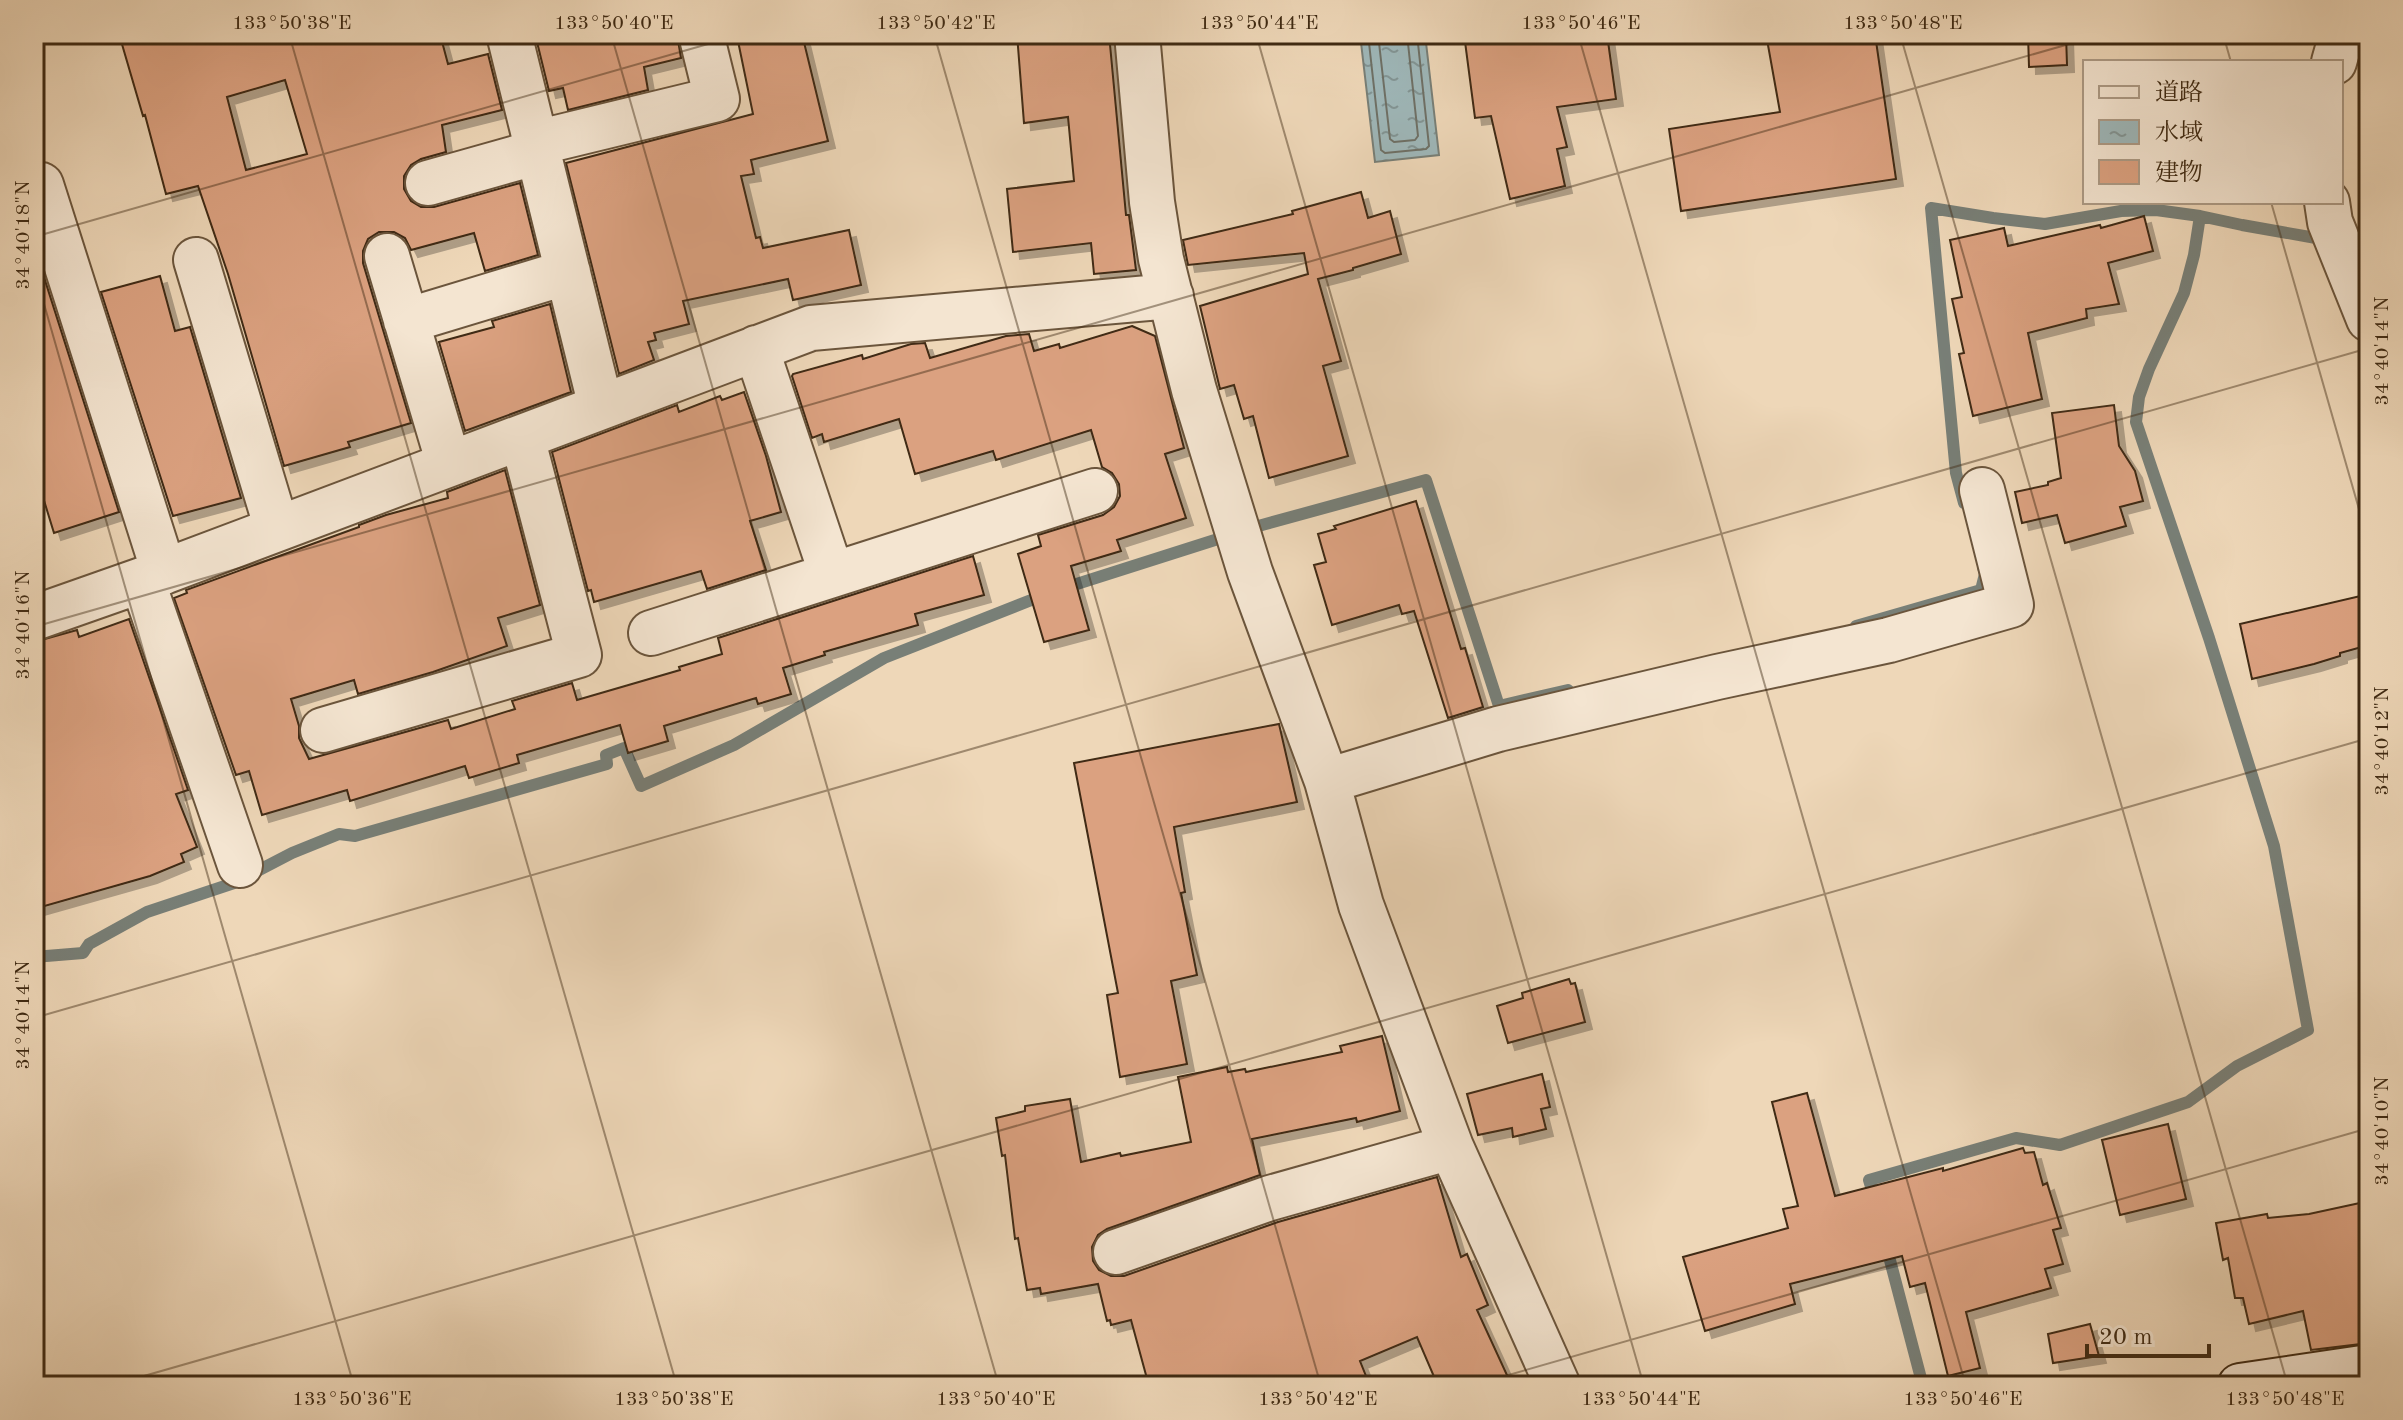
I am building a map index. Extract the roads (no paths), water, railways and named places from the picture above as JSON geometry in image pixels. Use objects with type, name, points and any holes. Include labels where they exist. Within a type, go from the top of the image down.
[{"type":"street","points":[[509,34],[601,407]]},
{"type":"street","points":[[428,183],[537,147],[717,99],[701,34]]},
{"type":"street","points":[[1137,34],[1152,202],[1161,259],[1194,390],[1250,572],[1327,781],[1361,905],[1451,1147],[1558,1386]]},
{"type":"street","points":[[2335,60],[2342,34]]},
{"type":"street","points":[[41,185],[240,865]]},
{"type":"street","points":[[2327,204],[2330,222],[2369,319]]},
{"type":"street","points":[[387,256],[449,464]]},
{"type":"street","points":[[196,260],[277,529]]},
{"type":"street","points":[[406,321],[568,272]]},
{"type":"street","points":[[34,618],[811,328],[1171,296]]},
{"type":"street","points":[[756,348],[832,575]]},
{"type":"street","points":[[323,730],[579,655],[522,437]]},
{"type":"street","points":[[1327,781],[1498,729],[1889,640],[2011,605],[1982,490]]},
{"type":"street","points":[[651,633],[1095,491]]},
{"type":"street","points":[[1116,1252],[1270,1198],[1451,1147]]},
{"type":"street","points":[[2240,1386],[2369,1367]]},
{"type":"water","points":[[1360,34],[1425,34],[1439,155],[1375,162]]},
{"type":"waterway","points":[[1964,503],[1956,473],[1931,208],[2045,224],[2121,211],[2156,210],[2200,216]]},
{"type":"waterway","points":[[1875,1200],[1869,1180],[2016,1138],[2060,1145],[2188,1102],[2237,1066],[2308,1030],[2274,846],[2209,638],[2136,422],[2139,397],[2149,369],[2184,293],[2200,216],[2327,240]]},
{"type":"waterway","points":[[2349,244],[2364,247],[2369,255]]},
{"type":"waterway","points":[[1061,589],[1262,525],[1426,480],[1499,706],[1568,690]]},
{"type":"waterway","points":[[1856,626],[1981,590],[1985,574],[1983,567]]},
{"type":"waterway","points":[[34,957],[83,953],[89,944],[147,912],[234,883],[292,853],[339,834],[355,836],[607,764],[606,755],[624,748],[641,786],[734,745],[884,658],[1044,595]]},
{"type":"waterway","points":[[1886,1245],[1923,1386]]}]
